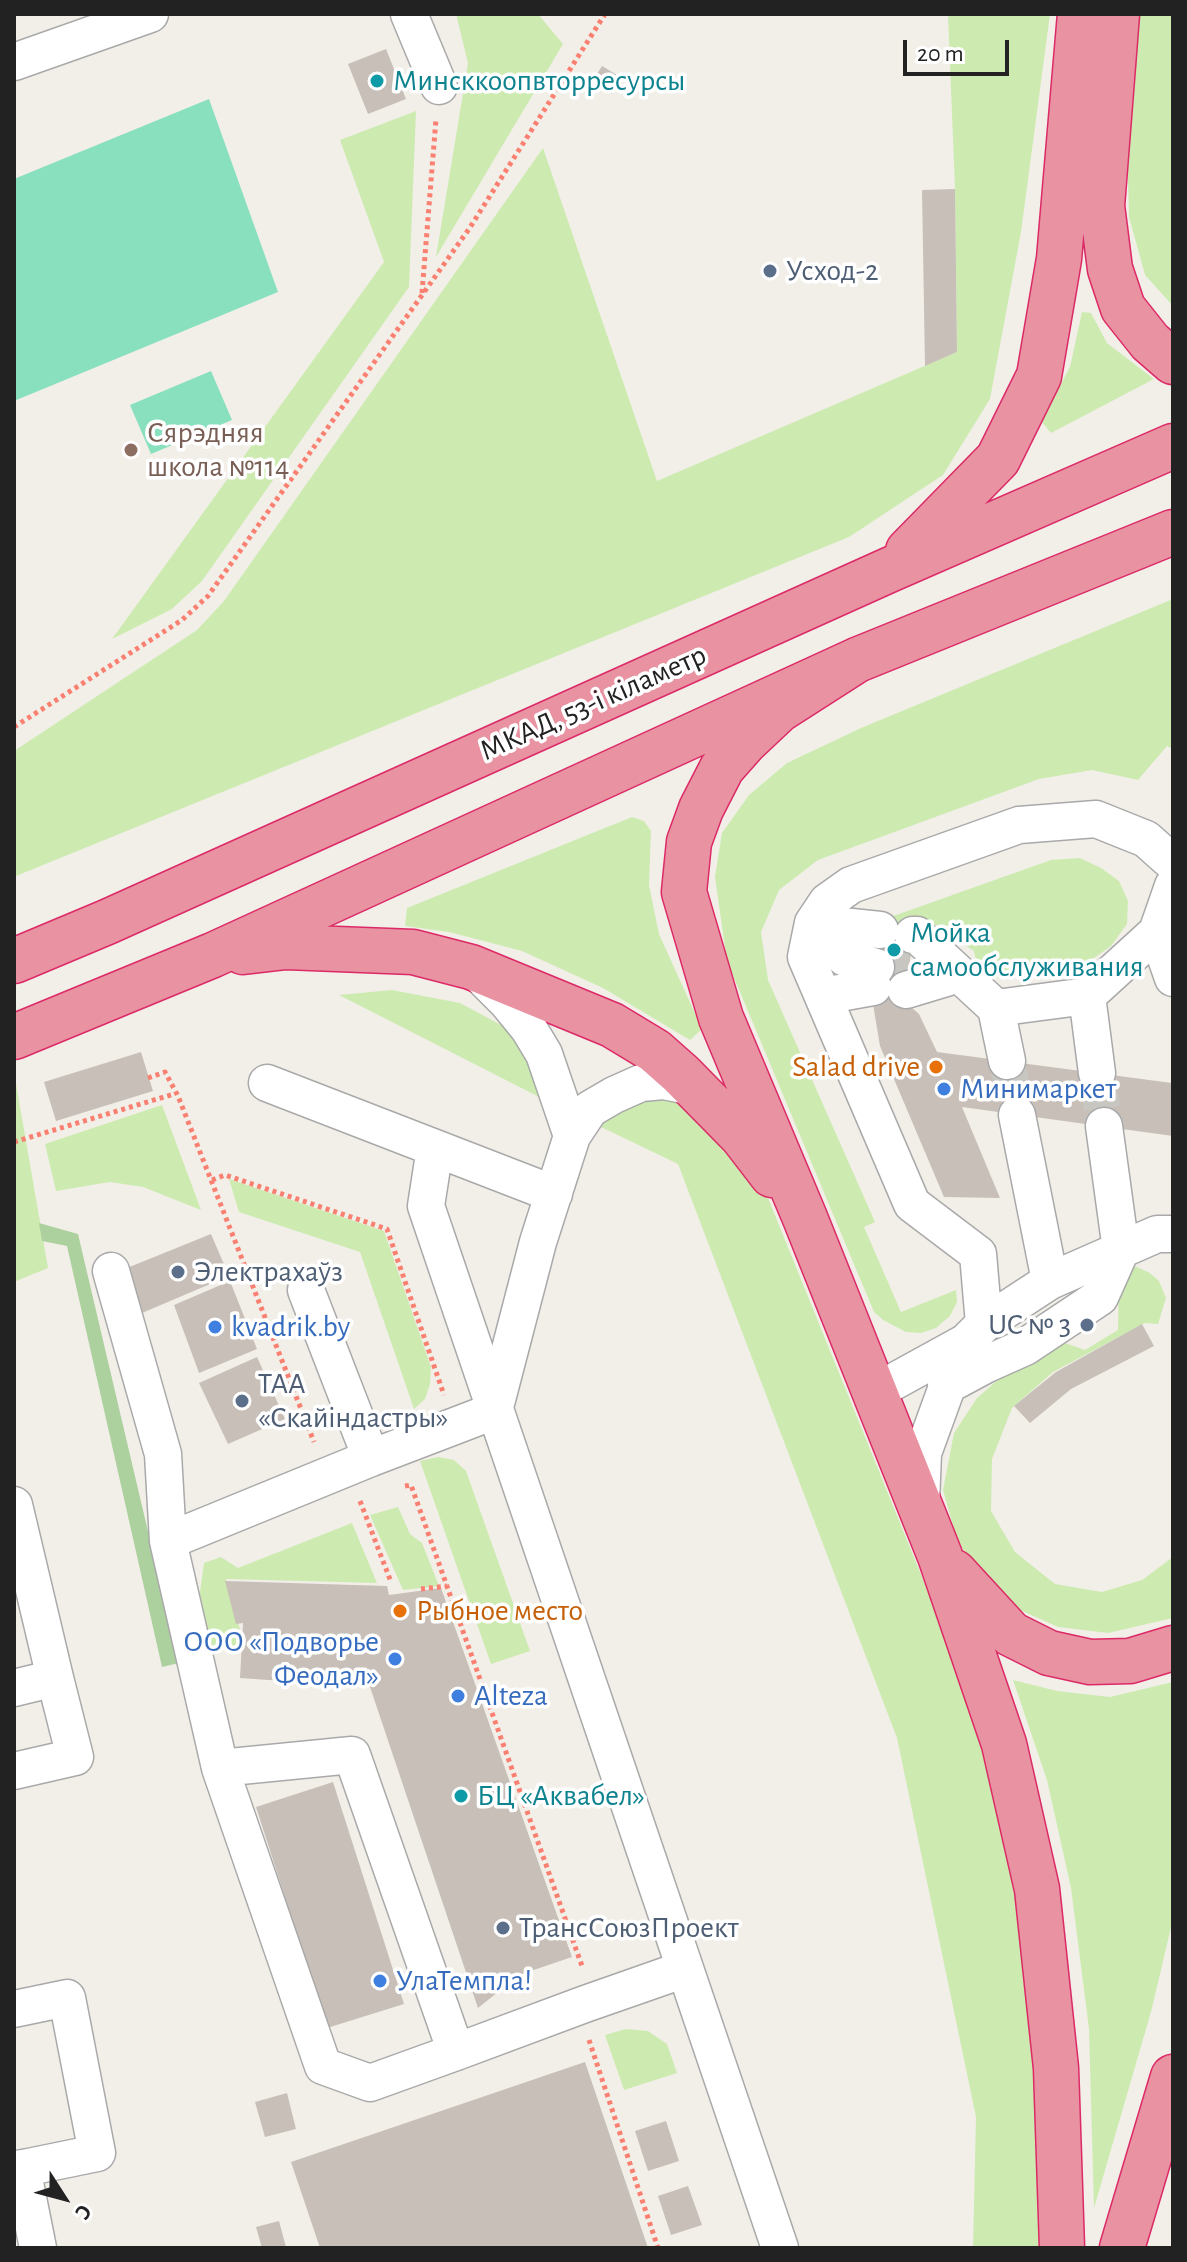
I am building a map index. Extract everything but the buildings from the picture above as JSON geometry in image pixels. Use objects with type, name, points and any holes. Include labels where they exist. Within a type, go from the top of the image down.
[{"type":"highway","points":[[889,570],[998,459],[1039,376],[1059,259],[1080,14]]},
{"type":"highway","points":[[1117,14],[1102,206],[1110,269],[1123,308],[1150,342],[1173,362]]},
{"type":"highway","name":"МКАД, 53-і кіламетр","points":[[14,961],[1173,446]]},
{"type":"highway","points":[[14,1037],[213,955],[857,660],[1173,532]]},
{"type":"highway","points":[[857,660],[779,710],[722,768],[701,809],[689,842],[684,892],[721,1018],[940,1556],[1004,1744],[1037,1889],[1056,2068],[1062,2248]]},
{"type":"highway","points":[[213,955],[286,947],[413,952],[471,967],[612,1025],[655,1051],[693,1087],[742,1136],[805,1218]]},
{"type":"highway","points":[[940,1556],[1011,1634],[1049,1653],[1090,1662],[1130,1661],[1173,1648]]},
{"type":"highway","points":[[1122,2248],[1173,2077]]},
{"type":"street","points":[[14,62],[85,25],[150,14]]},
{"type":"street","points":[[409,14],[439,86]]},
{"type":"street","points":[[921,1508],[923,1453],[946,1386],[975,1333],[978,1254],[912,1204],[806,957],[813,923],[827,902],[851,885],[1019,825],[1096,819],[1146,839],[1173,863]]},
{"type":"street","points":[[996,1008],[1087,996],[1157,932],[1173,886]]},
{"type":"street","points":[[813,923],[893,962],[959,974]]},
{"type":"street","points":[[1157,932],[1173,978]]},
{"type":"street","points":[[823,996],[893,962],[917,935],[996,1008],[1007,1061]]},
{"type":"street","points":[[471,967],[507,1002],[537,1042],[572,1136]]},
{"type":"street","points":[[1087,996],[1097,1073]]},
{"type":"street","points":[[494,1411],[538,1242],[572,1136],[590,1109],[641,1083],[664,1081],[693,1087]]},
{"type":"street","points":[[267,1083],[554,1194]]},
{"type":"street","points":[[1017,1115],[1050,1281]]},
{"type":"street","points":[[946,1386],[1025,1347],[1100,1297],[1121,1250],[1104,1126]]},
{"type":"street","points":[[435,1148],[426,1206],[780,2248]]},
{"type":"street","points":[[875,1392],[975,1333],[1050,1281],[1157,1234],[1173,1234]]},
{"type":"street","points":[[111,1271],[163,1454],[168,1541],[220,1768],[323,2066],[370,2083],[685,1969]]},
{"type":"street","points":[[306,1290],[371,1458]]},
{"type":"street","points":[[168,1541],[494,1411]]},
{"type":"street","points":[[14,1505],[75,1757],[14,1771]]},
{"type":"street","points":[[14,1688],[55,1678]]},
{"type":"street","points":[[220,1768],[352,1755],[456,2052]]},
{"type":"street","points":[[14,2009],[67,1998],[97,2153],[18,2169],[38,2248]]},
{"type":"path","points":[[14,727],[182,620],[208,596],[469,229],[605,14]]},
{"type":"path","points":[[422,294],[439,86]]},
{"type":"path","points":[[148,1078],[165,1072],[174,1094],[178,1096],[339,1507],[372,1497]]},
{"type":"path","points":[[14,1142],[174,1094]]},
{"type":"path","points":[[212,1180],[225,1175],[387,1229],[444,1395]]},
{"type":"path","points":[[398,1489],[411,1485],[581,1959],[590,2045],[658,2248]]},
{"type":"path","points":[[360,1501],[391,1582]]},
{"type":"path","points":[[421,1589],[447,1586]]},
{"type":"green space","points":[[456,14],[538,14],[563,44],[436,257],[468,63]]},
{"type":"green space","points":[[948,14],[1050,14],[1021,232],[990,399],[943,475],[849,537],[16,876],[14,751],[197,630],[224,601],[543,148],[657,481],[957,352]]},
{"type":"green space","points":[[1134,14],[1173,14],[1173,306],[1145,275],[1129,217],[1126,101]]},
{"type":"green space","points":[[209,99],[278,292],[14,401],[14,179]]},
{"type":"green space","points":[[416,111],[409,287],[202,581],[172,609],[112,639],[384,262],[340,140]]},
{"type":"green space","points":[[1082,312],[1091,313],[1107,343],[1154,379],[1051,433],[1041,421],[1070,367]]},
{"type":"green space","points":[[211,371],[232,420],[151,454],[130,405]]},
{"type":"green space","points":[[1173,599],[1173,749],[1167,746],[1138,780],[1092,770],[1039,779],[818,860],[779,890],[761,932],[768,980],[875,1222],[864,1227],[901,1312],[956,1290],[957,1302],[950,1316],[936,1328],[921,1333],[906,1332],[874,1312],[727,961],[715,877],[722,833],[749,795],[787,763],[861,728]]},
{"type":"green space","points":[[632,817],[644,821],[651,831],[649,885],[659,934],[702,1029],[690,1040],[603,988],[522,951],[449,932],[405,926],[407,908]]},
{"type":"green space","points":[[1080,858],[1119,881],[1128,901],[1127,924],[1111,946],[1087,963],[985,980],[977,966],[974,951],[934,924],[915,925],[882,920],[1051,860]]},
{"type":"green space","points":[[392,990],[460,1003],[503,1026],[528,1047],[545,1100],[339,995]]},
{"type":"green space","points":[[14,1072],[48,1268],[14,1282]]},
{"type":"green space","points":[[642,1094],[676,1099],[733,1150],[768,1198],[963,1678],[1026,1913],[1037,2017],[1043,2248],[973,2248],[976,2117],[897,1738],[678,1164],[599,1126],[615,1104]]},
{"type":"green space","points":[[162,1105],[201,1210],[143,1187],[110,1182],[56,1191],[45,1144]]},
{"type":"green space","points":[[229,1179],[384,1231],[431,1367],[425,1399],[414,1409],[360,1252],[239,1212]]},
{"type":"green space","points":[[39,1223],[78,1234],[179,1663],[162,1667],[67,1246],[42,1241]]},
{"type":"green space","points":[[1137,1267],[1159,1281],[1166,1298],[1158,1324],[1145,1323],[1053,1372],[1012,1408],[992,1459],[991,1511],[1015,1552],[1055,1584],[1102,1592],[1142,1580],[1173,1557],[1173,1618],[1108,1633],[1058,1627],[1009,1605],[971,1566],[955,1533],[943,1490],[954,1433],[977,1398],[1007,1372],[1062,1342],[1085,1350],[1118,1330],[1119,1271]]},
{"type":"green space","points":[[438,1457],[454,1460],[466,1471],[530,1651],[491,1664],[420,1461]]},
{"type":"green space","points":[[398,1507],[410,1534],[422,1543],[439,1586],[403,1590],[370,1515]]},
{"type":"green space","points":[[352,1523],[377,1583],[226,1579],[241,1633],[239,1649],[207,1649],[197,1614],[204,1563],[221,1557],[238,1568]]},
{"type":"green space","points":[[1013,1680],[1057,1691],[1110,1697],[1173,1682],[1173,1919],[1151,2012],[1094,2208],[1089,2029],[1071,1888],[1047,1780]]},
{"type":"green space","points":[[626,2029],[648,2031],[667,2044],[677,2073],[624,2090],[605,2035]]},
{"type":"tunnel","points":[[877,954],[909,959]]},
{"type":"tunnel","points":[[1007,1061],[1017,1115]]},
{"type":"tunnel","points":[[1097,1073],[1104,1126]]},
{"type":"place","name":"Минсккоопвторресурсы","points":[[377,81]]},
{"type":"place","name":"Усход-2","points":[[770,271]]},
{"type":"place","name":"Сярэдняя школа №114","points":[[131,450]]},
{"type":"place","name":"Мойка самообслуживания","points":[[894,950]]},
{"type":"place","name":"Salad drive","points":[[936,1067]]},
{"type":"place","name":"Минимаркет","points":[[944,1089]]},
{"type":"place","name":"Электрахаўз","points":[[178,1272]]},
{"type":"place","name":"UC № 3","points":[[1087,1325]]},
{"type":"place","name":"kvadrik.by","points":[[215,1327]]},
{"type":"place","name":"ТАА «Скайіндастры»","points":[[242,1401]]},
{"type":"place","name":"Рыбное место","points":[[400,1611]]},
{"type":"place","name":"ООО «Подворье Феодал»","points":[[395,1659]]},
{"type":"place","name":"Alteza","points":[[458,1696]]},
{"type":"place","name":"БЦ «Аквабел»","points":[[461,1796]]},
{"type":"place","name":"ТрансСоюзПроект","points":[[503,1928]]},
{"type":"place","name":"УлаТемпла!","points":[[380,1981]]}]
